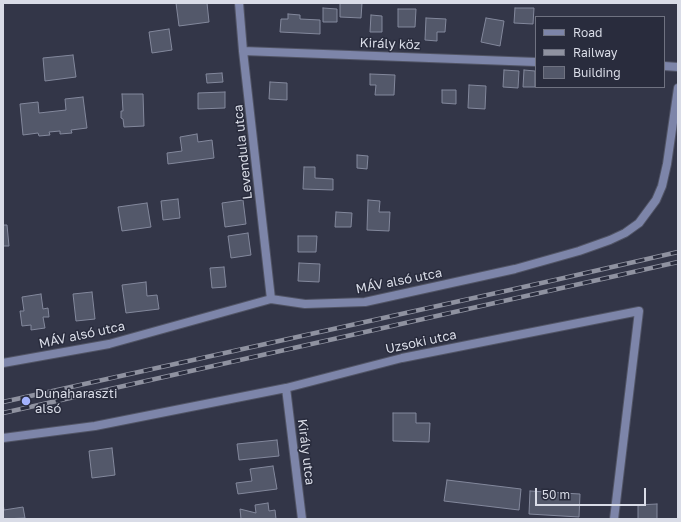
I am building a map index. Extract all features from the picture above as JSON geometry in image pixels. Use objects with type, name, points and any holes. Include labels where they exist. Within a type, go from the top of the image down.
[{"type":"street","name":"Levendula utca","points":[[239,3],[271,299]]},
{"type":"street","name":"Király köz","points":[[243,51],[535,62]]},
{"type":"street","points":[[665,66],[678,67]]},
{"type":"street","name":"MÁV alsó utca","points":[[3,363],[109,344],[271,299],[305,304],[365,302],[515,269],[579,251],[610,240],[639,223],[658,196],[667,164],[678,88]]},
{"type":"street","name":"Uzsoki utca","points":[[3,438],[95,426],[286,388],[402,358],[639,311],[614,519]]},
{"type":"street","name":"Király utca","points":[[286,388],[302,519]]},
{"type":"building","points":[[176,3],[207,3],[209,22],[179,26]]},
{"type":"building","points":[[340,3],[362,3],[361,18],[340,17]]},
{"type":"building","points":[[323,8],[337,9],[337,22],[323,22]]},
{"type":"building","points":[[515,8],[534,8],[533,24],[514,23]]},
{"type":"building","points":[[398,9],[416,9],[415,27],[398,27]]},
{"type":"building","points":[[288,14],[300,15],[300,19],[320,20],[320,34],[280,32],[281,19],[288,19]]},
{"type":"building","points":[[371,15],[382,16],[382,32],[370,32]]},
{"type":"building","points":[[426,18],[446,19],[445,32],[437,32],[437,41],[425,40]]},
{"type":"building","points":[[486,18],[504,21],[500,46],[481,42]]},
{"type":"building","points":[[169,29],[172,50],[152,53],[149,32]]},
{"type":"building","points":[[73,55],[76,77],[45,81],[43,58]]},
{"type":"building","points":[[504,70],[519,71],[518,88],[503,87]]},
{"type":"building","points":[[524,70],[535,71],[535,87],[523,87]]},
{"type":"building","points":[[222,73],[223,82],[207,83],[206,74]]},
{"type":"building","points":[[370,74],[395,75],[394,95],[375,95],[376,85],[370,85]]},
{"type":"building","points":[[270,82],[287,83],[287,100],[269,99]]},
{"type":"building","points":[[469,85],[486,86],[485,109],[468,108]]},
{"type":"building","points":[[442,90],[456,90],[456,104],[442,103]]},
{"type":"building","points":[[225,92],[225,108],[198,109],[198,93]]},
{"type":"building","points":[[122,94],[143,94],[144,126],[124,127],[123,119],[121,118],[121,111],[123,111]]},
{"type":"building","points":[[83,97],[87,128],[71,130],[72,133],[60,134],[60,131],[49,132],[50,135],[39,136],[38,133],[23,135],[20,104],[38,102],[39,113],[66,110],[65,99]]},
{"type":"building","points":[[197,134],[198,142],[212,140],[214,158],[168,164],[167,153],[182,151],[180,137]]},
{"type":"building","points":[[357,155],[368,156],[367,169],[357,168]]},
{"type":"building","points":[[304,167],[315,167],[315,178],[333,179],[333,190],[303,189]]},
{"type":"building","points":[[178,199],[180,218],[163,220],[161,201]]},
{"type":"building","points":[[243,200],[246,224],[225,227],[222,203]]},
{"type":"building","points":[[368,200],[380,201],[379,212],[390,212],[389,231],[367,230]]},
{"type":"building","points":[[147,203],[151,227],[122,231],[118,207]]},
{"type":"building","points":[[336,212],[352,213],[351,227],[335,227]]},
{"type":"building","points":[[3,225],[7,225],[9,246],[3,246]]},
{"type":"building","points":[[248,233],[251,255],[231,258],[228,236]]},
{"type":"building","points":[[298,236],[317,236],[316,252],[298,252]]},
{"type":"building","points":[[299,263],[320,264],[319,282],[298,281]]},
{"type":"building","points":[[224,267],[226,287],[212,288],[210,268]]},
{"type":"building","points":[[146,282],[147,296],[157,295],[159,309],[126,313],[122,285]]},
{"type":"building","points":[[92,292],[95,319],[76,321],[73,294]]},
{"type":"building","points":[[41,294],[43,309],[48,308],[49,317],[43,317],[45,328],[31,330],[31,325],[22,326],[20,311],[24,311],[22,297]]},
{"type":"building","points":[[393,413],[416,413],[416,423],[430,423],[429,442],[393,441]]},
{"type":"building","points":[[277,440],[279,456],[239,460],[237,444]]},
{"type":"building","points":[[112,448],[115,475],[92,478],[89,451]]},
{"type":"building","points":[[273,466],[277,489],[238,494],[236,483],[252,481],[250,469]]},
{"type":"building","points":[[447,480],[521,489],[519,510],[444,501]]},
{"type":"building","points":[[530,491],[580,494],[579,517],[529,514]]},
{"type":"building","points":[[3,503],[4,510],[23,507],[25,518],[3,519]]},
{"type":"building","points":[[268,503],[269,511],[275,510],[276,519],[241,519],[240,509],[256,513],[255,505]]},
{"type":"building","points":[[657,504],[657,519],[638,519],[638,505]]},
{"type":"railway","points":[[3,402],[678,252]]},
{"type":"railway","points":[[3,413],[678,262]]},
{"type":"place","name":"Dunaharaszti alsó","points":[[26,401]]}]
